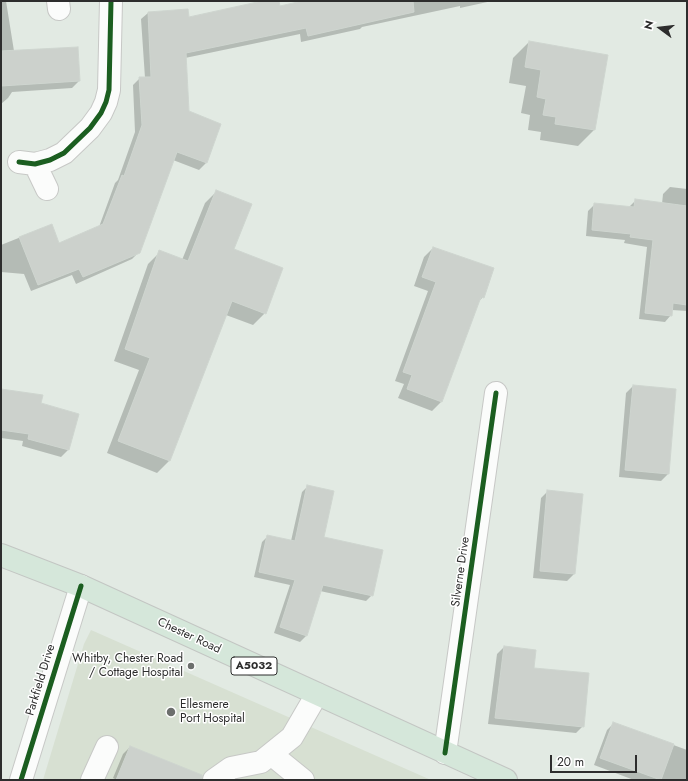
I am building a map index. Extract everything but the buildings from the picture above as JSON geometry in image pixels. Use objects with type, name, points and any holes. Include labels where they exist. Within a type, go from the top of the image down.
[{"type":"main road","name":"Chester Road","points":[[1,556],[81,586],[506,780]]},
{"type":"street","points":[[47,189],[27,163],[50,160],[64,153],[90,128],[101,113],[106,102],[109,90],[111,1]]},
{"type":"street","name":"Silverne Drive","points":[[445,753],[496,393]]},
{"type":"street","name":"Parkfield Drive","points":[[21,780],[81,586]]},
{"type":"street","points":[[214,780],[231,768],[261,762],[292,737],[317,694]]},
{"type":"street","points":[[92,780],[108,747]]},
{"type":"street","points":[[271,754],[303,780]]},
{"type":"shaded area","name":"Ellesmere Port Hospital","points":[[91,630],[431,780],[43,780],[84,644]]},
{"type":"cycle path","points":[[19,162],[35,164],[50,160],[64,153],[90,128],[101,113],[109,90],[111,1]]},
{"type":"cycle path","points":[[445,753],[496,393]]},
{"type":"cycle path","points":[[21,780],[81,586]]},
{"type":"place","name":"Whitby, Chester Road / Cottage Hospital","points":[[191,666]]},
{"type":"place","name":"Ellesmere Port Hospital","points":[[171,712]]}]
